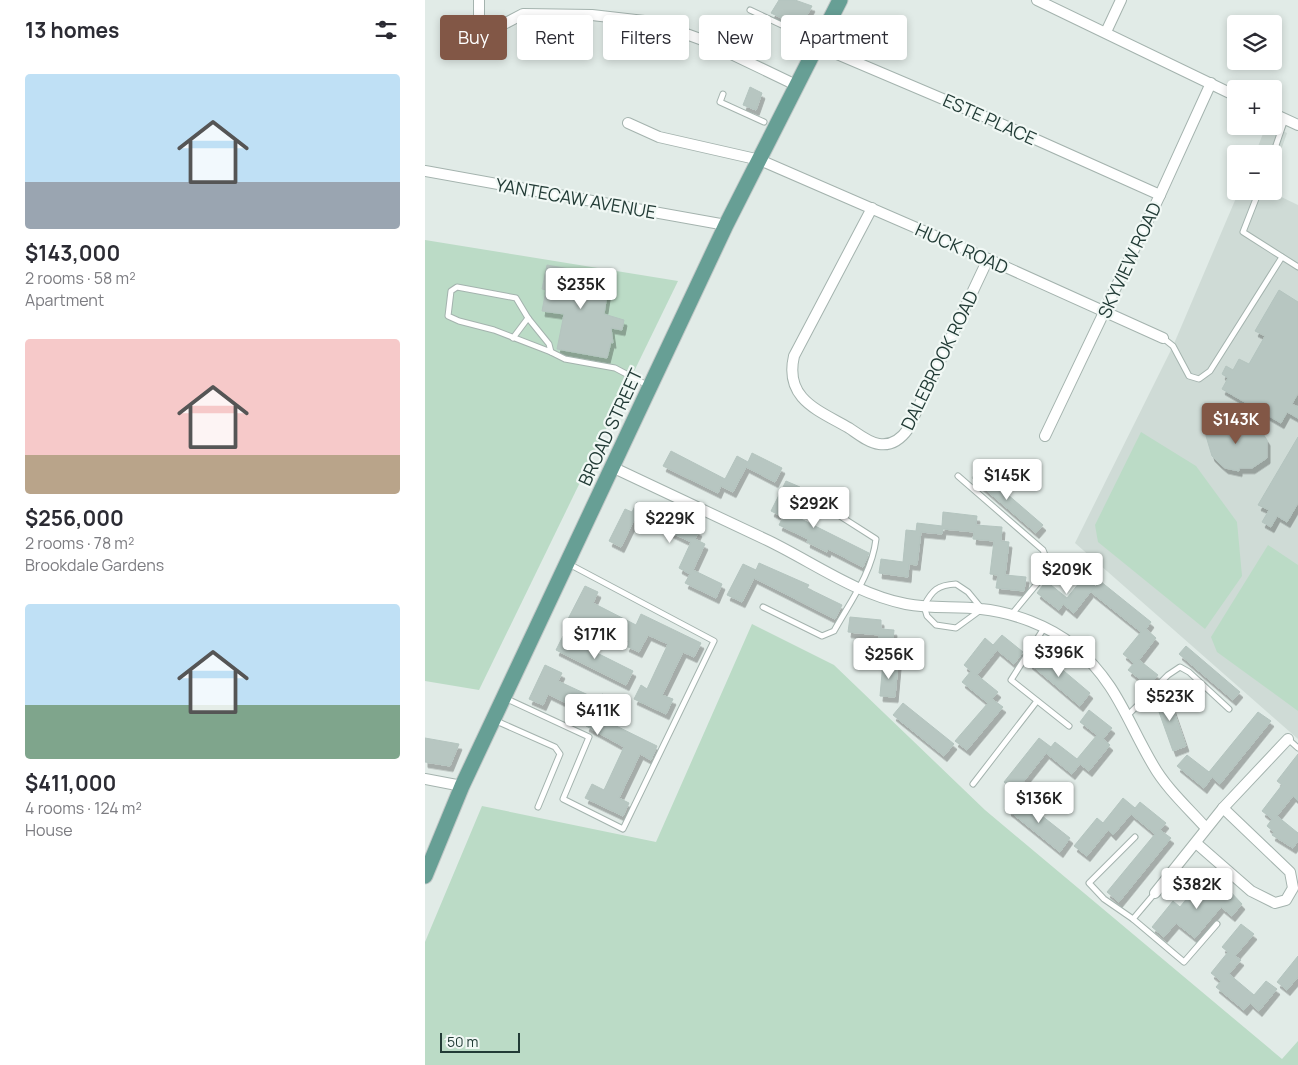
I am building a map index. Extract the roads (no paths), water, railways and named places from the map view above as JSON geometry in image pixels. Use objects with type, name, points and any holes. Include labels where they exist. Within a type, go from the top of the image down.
[{"type":"main road","name":"BROAD STREET","points":[[833,15],[840,0]]},
{"type":"main road","name":"BROAD STREET","points":[[425,876],[462,786],[726,225],[811,60]]},
{"type":"street","points":[[479,0],[479,20],[484,25],[493,27],[502,25],[523,14],[592,15],[653,22],[699,39],[798,86]]},
{"type":"street","points":[[1037,0],[1227,91]]},
{"type":"street","points":[[1106,32],[1121,0]]},
{"type":"street","name":"ESTE PLACE","points":[[851,60],[990,119],[1160,195]]},
{"type":"street","name":"SKYVIEW ROAD","points":[[1045,436],[1105,312],[1211,83]]},
{"type":"street","points":[[1282,118],[1298,125]]},
{"type":"street","name":"HUCK ROAD","points":[[628,123],[659,137],[760,160],[988,259],[1163,338]]},
{"type":"street","name":"YANTECAW AVENUE","points":[[425,171],[726,225]]},
{"type":"street","name":"DALEBROOK ROAD","points":[[872,208],[794,356],[792,374],[797,391],[809,404],[872,442],[889,444],[903,436],[908,429],[988,259]]},
{"type":"street","points":[[612,467],[769,542],[858,588],[906,604],[982,609],[1011,615],[1044,628],[1073,645],[1100,670],[1128,715],[1153,765],[1179,799],[1206,828]]},
{"type":"street","points":[[1155,893],[1197,843],[1206,828],[1223,808],[1288,739]]},
{"type":"street","points":[[425,779],[462,786]]},
{"type":"street","points":[[1197,843],[1251,891],[1275,903],[1286,900],[1293,888],[1290,872],[1223,808]]},
{"type":"lane","points":[[750,10],[781,25]]},
{"type":"lane","points":[[723,94],[720,102],[764,122]]},
{"type":"lane","points":[[1276,145],[1285,119]]},
{"type":"lane","points":[[1255,200],[1243,232],[1298,267]]},
{"type":"lane","points":[[1163,338],[1173,346],[1189,376],[1199,378],[1210,371],[1282,257]]},
{"type":"lane","points":[[551,352],[549,344],[528,318],[516,298],[457,287],[451,291],[448,316],[459,321],[494,330],[565,359],[615,368],[650,387]]},
{"type":"lane","points":[[513,338],[528,318]]},
{"type":"lane","points":[[958,476],[1043,550],[1049,565],[1046,574],[1011,615]]},
{"type":"lane","points":[[763,607],[822,636],[829,635],[834,631],[858,588],[874,556],[876,539],[818,502]]},
{"type":"lane","points":[[504,698],[589,737],[563,799],[623,829],[714,641],[567,563]]},
{"type":"lane","points":[[956,584],[968,592],[982,609],[964,624],[956,628],[946,628],[936,625],[927,616],[924,606],[936,588],[943,585],[956,584]]},
{"type":"lane","points":[[1044,628],[1011,680],[1069,726]]},
{"type":"lane","points":[[1128,715],[1168,675],[1180,667],[1189,672],[1229,709]]},
{"type":"lane","points":[[973,784],[1037,700]]},
{"type":"lane","points":[[494,719],[555,747],[560,754],[538,807]]},
{"type":"lane","points":[[1288,739],[1298,748]]},
{"type":"lane","points":[[1135,837],[1089,883],[1105,899],[1133,919],[1184,962],[1217,924]]},
{"type":"lane","points":[[1133,919],[1155,893]]}]
